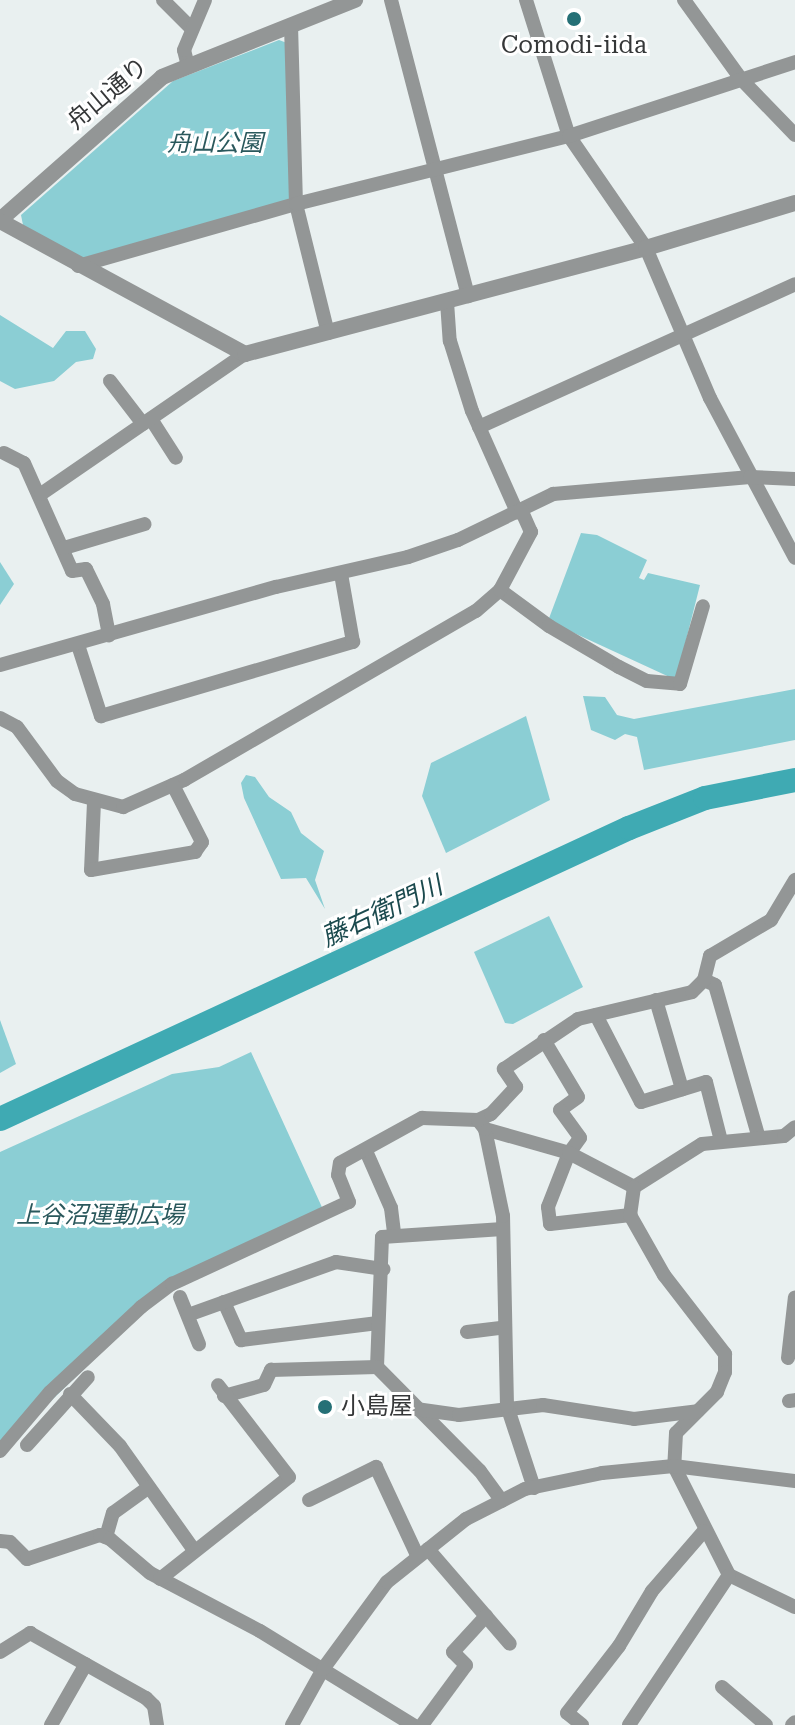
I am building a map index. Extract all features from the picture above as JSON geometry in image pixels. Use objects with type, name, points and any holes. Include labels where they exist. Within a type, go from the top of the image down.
[{"type":"street","points":[[163,0],[192,29]]},
{"type":"street","points":[[188,66],[184,50],[205,0]]},
{"type":"street","name":"舟山通り","points":[[0,220],[162,77],[355,0]]},
{"type":"street","points":[[391,0],[468,296]]},
{"type":"street","points":[[526,0],[569,136],[646,248],[682,334],[750,477],[795,558]]},
{"type":"street","points":[[684,0],[741,79],[795,135]]},
{"type":"street","points":[[291,25],[296,204],[328,333]]},
{"type":"street","points":[[78,266],[296,204],[569,136],[795,62]]},
{"type":"street","points":[[41,494],[245,354],[646,248],[795,203]]},
{"type":"street","points":[[0,220],[78,266],[245,354]]},
{"type":"street","points":[[479,427],[682,334],[794,287]]},
{"type":"street","points":[[0,718],[17,727],[57,781],[94,802],[123,807],[173,785],[393,663],[476,611],[500,590],[531,532],[479,427],[450,341],[447,302]]},
{"type":"street","points":[[110,381],[176,458]]},
{"type":"street","points":[[4,453],[24,463],[41,494],[72,571],[86,569],[95,586],[109,635]]},
{"type":"street","points":[[0,665],[276,587],[341,574],[458,540],[553,494],[750,477],[795,479]]},
{"type":"street","points":[[64,548],[145,524]]},
{"type":"street","points":[[78,645],[101,716],[353,642],[341,574]]},
{"type":"street","points":[[500,590],[549,626],[619,667],[647,681],[680,684],[703,606]]},
{"type":"street","points":[[94,802],[91,870],[195,852],[202,842],[173,785]]},
{"type":"street","points":[[481,1124],[516,1087],[504,1069],[544,1040],[596,1015],[692,992],[704,980],[710,956],[771,920],[795,880]]},
{"type":"street","points":[[704,980],[715,985],[759,1138]]},
{"type":"street","points":[[656,1000],[682,1089]]},
{"type":"street","points":[[596,1015],[641,1102],[706,1082],[721,1141]]},
{"type":"street","points":[[544,1040],[578,1097],[560,1110],[580,1138],[569,1153],[548,1207],[550,1224],[630,1215]]},
{"type":"street","points":[[0,1451],[50,1392],[141,1307],[172,1284],[349,1202],[338,1175],[340,1163],[422,1118],[481,1124],[569,1153],[634,1187]]},
{"type":"street","points":[[481,1124],[503,1229],[508,1408],[534,1488]]},
{"type":"street","points":[[792,1134],[702,1144],[634,1187],[630,1215],[664,1275],[725,1354],[725,1372],[717,1392],[676,1433],[674,1466],[704,1531],[729,1575],[795,1607]]},
{"type":"street","points":[[366,1151],[391,1208],[394,1233]]},
{"type":"street","points":[[502,1501],[480,1471],[377,1367],[382,1237],[394,1233],[503,1229]]},
{"type":"street","points":[[188,1315],[336,1262],[383,1269]]},
{"type":"street","points":[[180,1297],[199,1344]]},
{"type":"street","points":[[788,1358],[795,1297]]},
{"type":"street","points":[[224,1302],[241,1340],[378,1323]]},
{"type":"street","points":[[467,1332],[505,1327]]},
{"type":"street","points":[[160,1579],[289,1477],[221,1390],[264,1385],[271,1370],[377,1367]]},
{"type":"street","points":[[27,1445],[88,1377]]},
{"type":"street","points":[[70,1394],[120,1446],[194,1550]]},
{"type":"street","points":[[416,1409],[459,1415],[543,1405],[634,1419],[698,1411]]},
{"type":"street","points":[[292,1725],[323,1669],[387,1582],[466,1519],[502,1501],[534,1488],[602,1473],[674,1466],[795,1481]]},
{"type":"street","points":[[309,1500],[376,1467],[423,1553],[510,1644]]},
{"type":"street","points":[[106,1537],[113,1513],[149,1487]]},
{"type":"street","points":[[582,1725],[567,1713],[619,1646],[652,1591],[704,1531]]},
{"type":"street","points":[[0,1541],[10,1542],[27,1559],[106,1537]]},
{"type":"street","points":[[106,1537],[160,1579],[323,1669],[413,1725]]},
{"type":"street","points":[[629,1725],[729,1575]]},
{"type":"street","points":[[422,1725],[466,1665],[453,1652],[486,1616]]},
{"type":"street","points":[[0,1652],[30,1633],[146,1698],[157,1725]]},
{"type":"street","points":[[51,1725],[86,1664]]},
{"type":"street","points":[[722,1687],[766,1725]]},
{"type":"green space","name":"舟山公園","points":[[279,40],[287,43],[292,193],[287,202],[79,259],[23,225],[21,215],[173,81]]},
{"type":"green space","points":[[0,315],[53,348],[66,331],[85,331],[96,349],[93,359],[76,362],[54,381],[15,389],[0,381]]},
{"type":"green space","points":[[581,533],[597,535],[647,560],[639,578],[644,580],[648,573],[700,585],[676,680],[548,621]]},
{"type":"green space","points":[[0,562],[14,584],[0,605]]},
{"type":"green space","points":[[795,689],[795,740],[644,770],[637,737],[625,734],[615,740],[591,730],[583,696],[605,697],[617,715],[634,719]]},
{"type":"green space","points":[[526,716],[550,800],[446,853],[422,796],[431,763]]},
{"type":"green space","points":[[246,775],[255,777],[269,797],[291,812],[301,833],[324,851],[315,880],[325,909],[306,878],[281,879],[244,798],[241,783]]},
{"type":"green space","points":[[549,916],[583,987],[513,1024],[505,1023],[474,952]]},
{"type":"green space","points":[[0,1020],[16,1064],[0,1073]]},
{"type":"green space","name":"上谷沼運動広場","points":[[251,1052],[326,1216],[172,1284],[0,1450],[0,1152],[172,1074],[219,1067]]},
{"type":"waterway","name":"藤右衛門川","points":[[0,1119],[629,828],[705,798],[795,780]]},
{"type":"place","name":"Comodi-iida","points":[[574,19]]},
{"type":"place","name":"小島屋","points":[[325,1407]]}]
